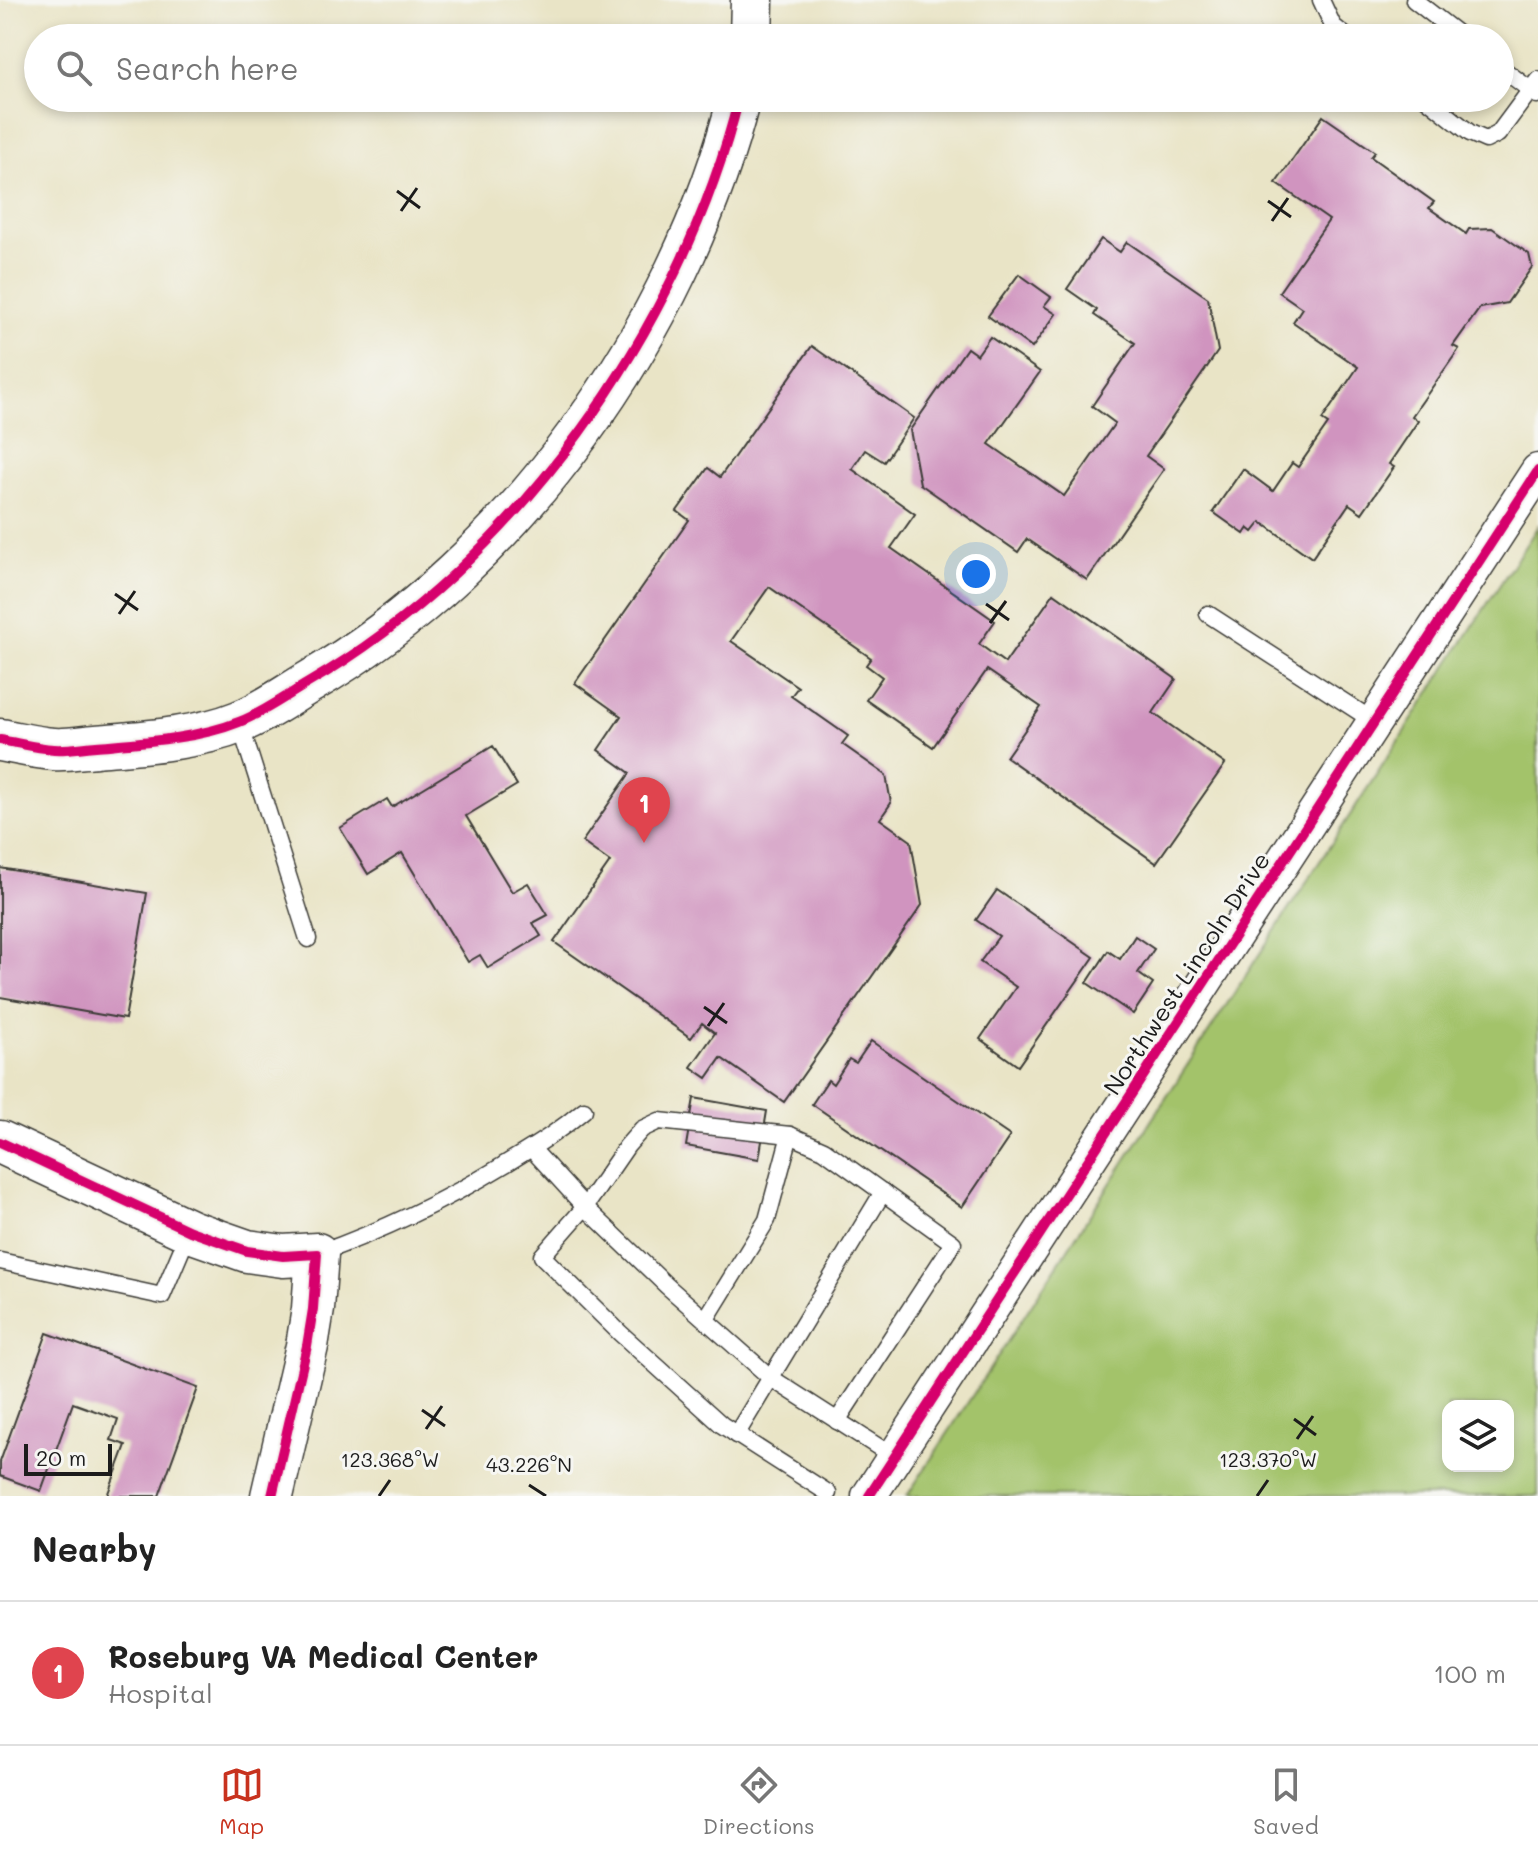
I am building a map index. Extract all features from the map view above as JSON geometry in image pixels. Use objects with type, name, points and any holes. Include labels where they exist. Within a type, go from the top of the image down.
[{"type":"street","points":[[751,24],[752,0]]},
{"type":"street","points":[[0,740],[55,749],[147,742],[240,722],[353,657],[413,609],[536,488],[623,372],[690,239],[734,112]]},
{"type":"street","name":"Northwest Lincoln Drive","points":[[869,1496],[1538,471]]},
{"type":"street","points":[[0,1142],[190,1231],[247,1251],[283,1256],[317,1254],[307,1346],[272,1496]]},
{"type":"lane","points":[[1321,0],[1332,24]]},
{"type":"lane","points":[[1414,0],[1445,24]]},
{"type":"lane","points":[[1444,112],[1470,133],[1486,140],[1498,134],[1535,89],[1514,76]]},
{"type":"lane","points":[[1208,614],[1375,722]]},
{"type":"lane","points":[[240,722],[308,939]]},
{"type":"lane","points":[[317,1254],[407,1220],[456,1194],[553,1137],[584,1110]]},
{"type":"lane","points":[[828,1493],[710,1415],[542,1256],[585,1207],[642,1129],[659,1121],[790,1135],[824,1150],[953,1243],[837,1421]]},
{"type":"lane","points":[[706,1319],[767,1220],[790,1135]]},
{"type":"lane","points":[[532,1149],[585,1207],[667,1286],[771,1378],[894,1457]]},
{"type":"lane","points":[[736,1435],[883,1192]]},
{"type":"lane","points":[[0,1261],[162,1296],[190,1231]]},
{"type":"green space","points":[[1538,526],[1538,1496],[907,1496]]},
{"type":"building","points":[[1323,116],[1375,152],[1371,157],[1434,202],[1429,208],[1466,234],[1469,229],[1492,228],[1529,254],[1532,267],[1507,303],[1480,308],[1453,346],[1459,349],[1412,416],[1418,421],[1389,464],[1394,467],[1362,513],[1349,504],[1312,558],[1261,522],[1253,532],[1248,528],[1244,534],[1213,512],[1243,469],[1273,491],[1292,463],[1298,467],[1328,424],[1322,420],[1358,367],[1293,322],[1302,308],[1279,292],[1329,220],[1276,183]]},
{"type":"building","points":[[1101,239],[1120,252],[1127,242],[1208,298],[1218,351],[1146,456],[1164,469],[1087,580],[1027,539],[1018,552],[920,484],[910,430],[967,348],[977,355],[990,337],[1040,372],[989,444],[1064,496],[1115,423],[1092,406],[1135,343],[1094,315],[1097,310],[1067,289]]},
{"type":"building","points":[[1019,274],[1051,297],[1044,306],[1056,314],[1032,348],[988,316]]},
{"type":"building","points":[[812,346],[914,418],[884,462],[865,450],[852,469],[915,514],[891,548],[995,621],[979,644],[1005,663],[1054,593],[1176,679],[1153,713],[1225,764],[1156,863],[1006,757],[1041,707],[987,670],[933,747],[866,700],[882,677],[866,665],[871,658],[769,587],[731,641],[798,687],[791,696],[848,736],[842,744],[886,775],[891,803],[880,819],[911,841],[922,905],[784,1102],[721,1058],[707,1078],[691,1067],[715,1033],[702,1023],[691,1038],[554,942],[610,862],[582,842],[630,773],[598,750],[621,716],[575,683],[689,520],[677,511],[708,468],[720,477]]},
{"type":"building","points":[[493,746],[517,785],[466,816],[512,892],[528,883],[548,915],[533,923],[541,936],[488,968],[480,955],[468,962],[402,853],[368,874],[340,828],[387,799],[392,807]]},
{"type":"building","points":[[0,868],[147,893],[125,1019],[0,997]]},
{"type":"building","points":[[997,890],[1094,957],[1018,1066],[980,1039],[1016,987],[980,962],[999,936],[976,920]]},
{"type":"building","points":[[1135,936],[1154,949],[1138,973],[1153,984],[1133,1014],[1087,983],[1108,951],[1120,959]]},
{"type":"building","points":[[871,1041],[1010,1136],[962,1207],[812,1104],[828,1080],[833,1084],[849,1059],[856,1063]]},
{"type":"building","points":[[694,1098],[767,1111],[759,1159],[686,1146]]},
{"type":"building","points":[[47,1333],[198,1388],[159,1496],[107,1496],[126,1445],[111,1440],[118,1419],[73,1403],[41,1491],[0,1476],[0,1462]]},
{"type":"cycle path","points":[[0,740],[69,749],[187,736],[223,728],[274,704],[384,633],[455,574],[520,506],[579,432],[632,353],[676,270],[712,185],[735,112]]},
{"type":"cycle path","points":[[869,1496],[1538,471]]},
{"type":"cycle path","points":[[0,1142],[190,1231],[247,1251],[283,1256],[317,1254],[307,1346],[272,1496]]},
{"type":"place","name":"Roseburg VA Medical Center","points":[[644,843]]}]
